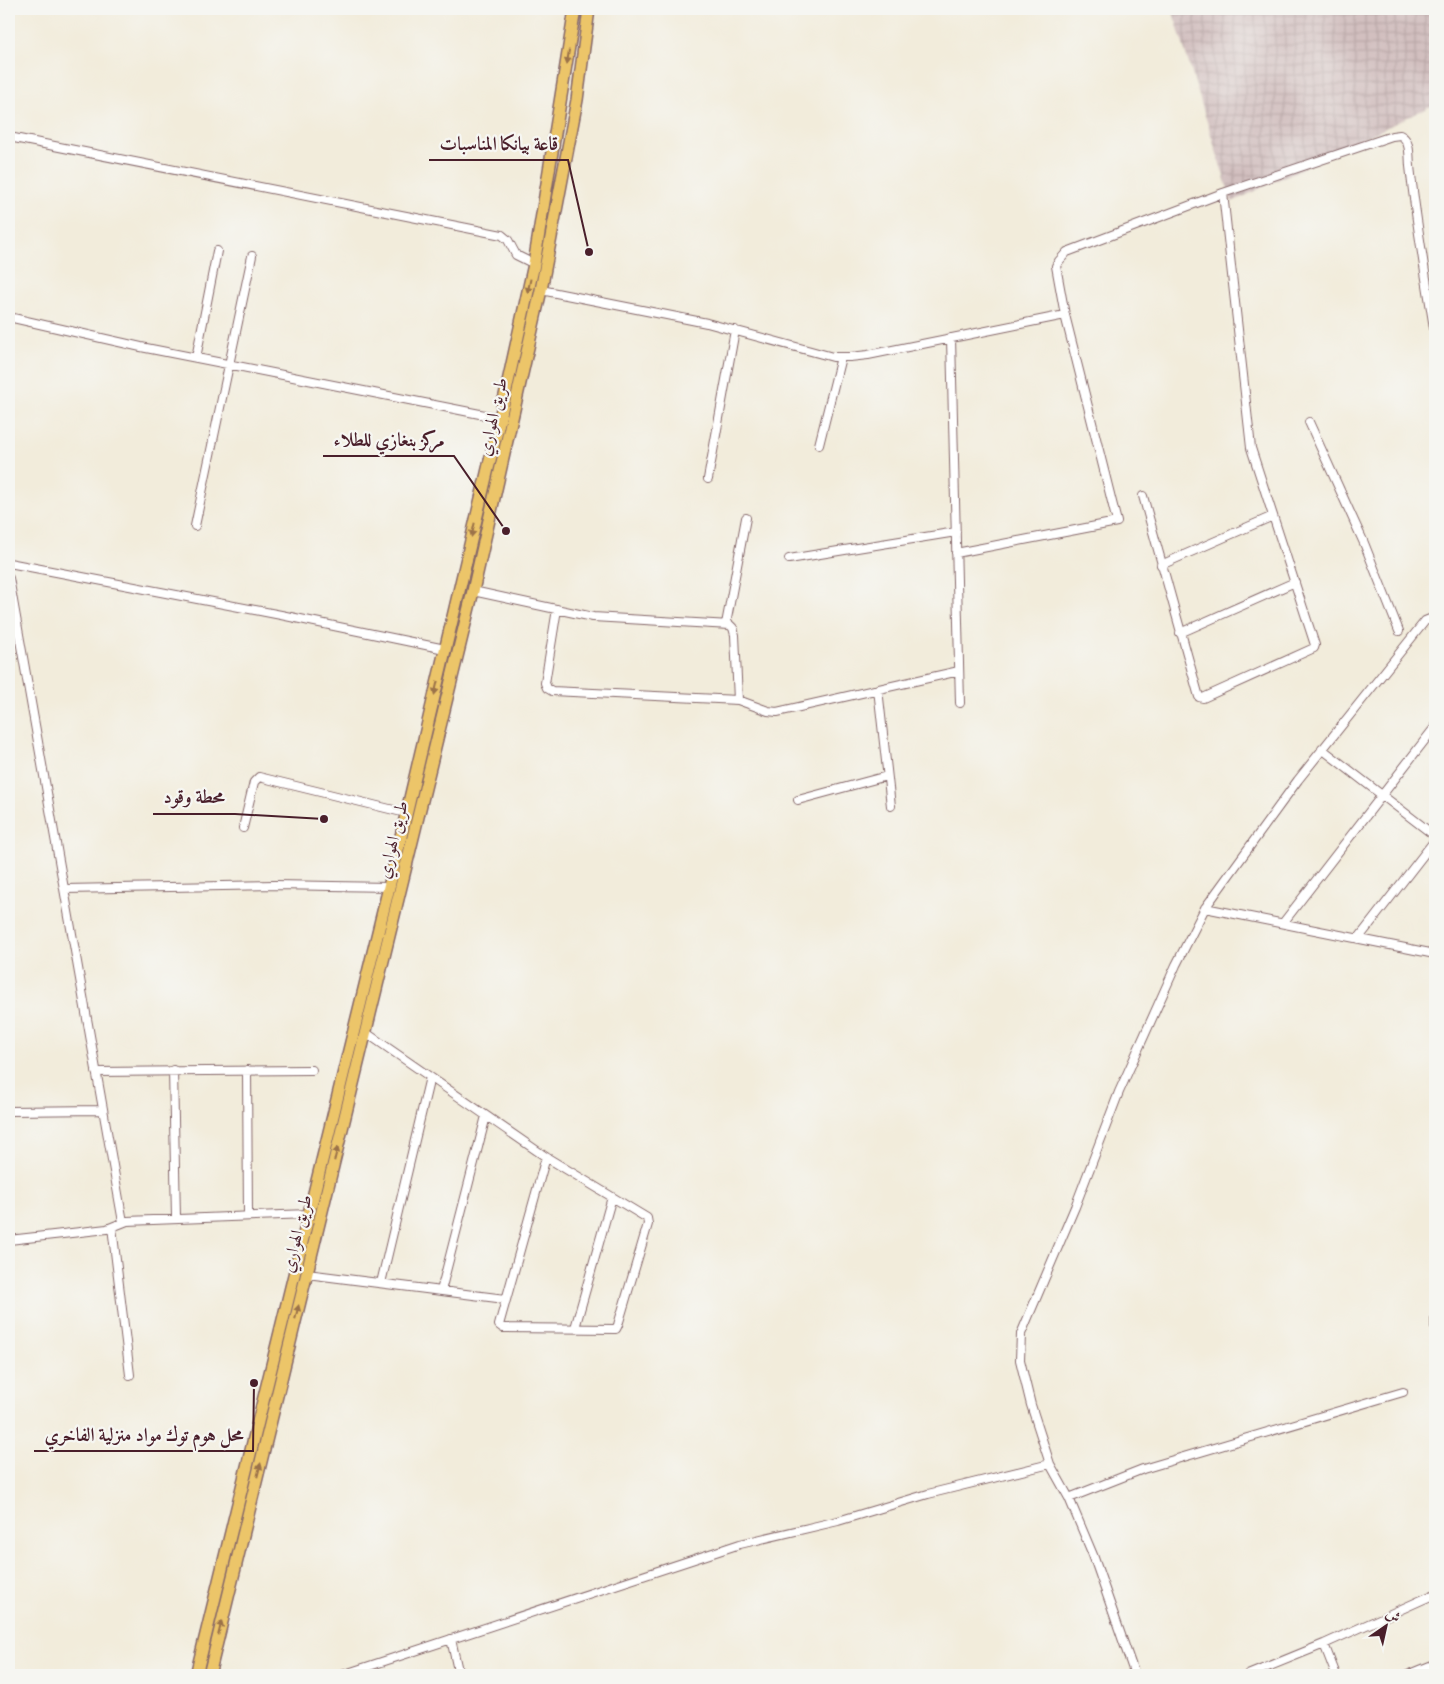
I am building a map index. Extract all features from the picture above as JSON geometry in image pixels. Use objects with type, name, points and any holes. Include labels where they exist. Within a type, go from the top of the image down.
[{"type":"highway","name":"طريق الهواري","points":[[209,1675],[473,591],[540,290],[546,224],[575,9]]},
{"type":"highway","name":"طريق الهواري","points":[[196,1675],[389,887],[500,418],[534,264],[577,100],[589,9]]},
{"type":"highway","points":[[267,1382],[280,1385]]},
{"type":"street","points":[[956,553],[1117,522],[1065,315],[1056,266],[1058,260],[1067,252],[1223,193],[1392,136],[1400,135],[1404,136],[1408,150],[1435,334]]},
{"type":"street","points":[[9,137],[502,235],[508,240],[516,255],[534,264]]},
{"type":"street","points":[[1143,496],[1197,695],[1203,698],[1314,648],[1315,645],[1251,448],[1223,193]]},
{"type":"street","points":[[196,358],[217,251]]},
{"type":"street","points":[[195,526],[252,256]]},
{"type":"street","points":[[540,290],[735,330],[833,357],[868,355],[1065,315]]},
{"type":"street","points":[[13,318],[196,358],[500,418]]},
{"type":"street","points":[[708,478],[735,330]]},
{"type":"street","points":[[951,338],[960,703]]},
{"type":"street","points":[[819,445],[841,357]]},
{"type":"street","points":[[1309,422],[1364,542],[1399,631]]},
{"type":"street","points":[[1161,565],[1273,516]]},
{"type":"street","points":[[726,624],[746,518]]},
{"type":"street","points":[[789,559],[956,532]]},
{"type":"street","points":[[9,563],[446,649]]},
{"type":"street","points":[[9,578],[123,1222]]},
{"type":"street","points":[[1180,633],[1295,582]]},
{"type":"street","points":[[473,591],[593,616],[726,624],[733,628],[735,635],[738,700]]},
{"type":"street","points":[[557,609],[545,683],[547,688],[552,691],[738,700],[772,712],[959,671]]},
{"type":"street","points":[[1135,1675],[1093,1555],[1069,1498],[1050,1464],[1030,1405],[1020,1360],[1020,1334],[1075,1207],[1119,1092],[1176,965],[1206,908],[1322,749],[1425,621],[1430,619],[1435,623]]},
{"type":"street","points":[[878,689],[891,806]]},
{"type":"street","points":[[1283,923],[1435,727]]},
{"type":"street","points":[[1322,749],[1435,838],[1358,939]]},
{"type":"street","points":[[798,800],[887,776]]},
{"type":"street","points":[[242,828],[254,782],[259,777],[406,813]]},
{"type":"street","points":[[65,889],[247,885],[389,887]]},
{"type":"street","points":[[1206,908],[1435,954]]},
{"type":"street","points":[[365,1032],[546,1157],[644,1215],[648,1220],[648,1224],[617,1327],[614,1329],[500,1327],[499,1322],[546,1157]]},
{"type":"street","points":[[174,1070],[176,1218]]},
{"type":"street","points":[[247,1070],[248,1215]]},
{"type":"street","points":[[96,1072],[312,1070]]},
{"type":"street","points":[[381,1283],[430,1077]]},
{"type":"street","points":[[9,1111],[103,1110]]},
{"type":"street","points":[[441,1291],[486,1116]]},
{"type":"street","points":[[575,1328],[612,1196]]},
{"type":"street","points":[[9,1240],[112,1227],[123,1222],[176,1218],[309,1214]]},
{"type":"street","points":[[112,1227],[130,1375]]},
{"type":"street","points":[[307,1274],[506,1298]]},
{"type":"street","points":[[1435,1311],[1435,1327]]},
{"type":"street","points":[[1069,1498],[1143,1469],[1402,1392]]},
{"type":"street","points":[[342,1675],[740,1544],[838,1521],[928,1494],[1050,1464]]},
{"type":"street","points":[[1248,1675],[1324,1644],[1435,1594]]},
{"type":"street","points":[[451,1639],[459,1675]]},
{"type":"street","points":[[1324,1644],[1336,1675]]},
{"type":"street","points":[[1408,1675],[1435,1664]]},
{"type":"shaded area","points":[[1172,9],[1435,9],[1435,104],[1232,202]]},
{"type":"place","name":"قاعة بيانكا المناسبات","points":[[589,252]]},
{"type":"place","name":"مركز بنغازي للطلاء","points":[[506,531]]},
{"type":"place","name":"محطة وقود","points":[[324,819]]},
{"type":"place","name":"محل هوم توك مواد منزلية الفاخري","points":[[254,1383]]}]
